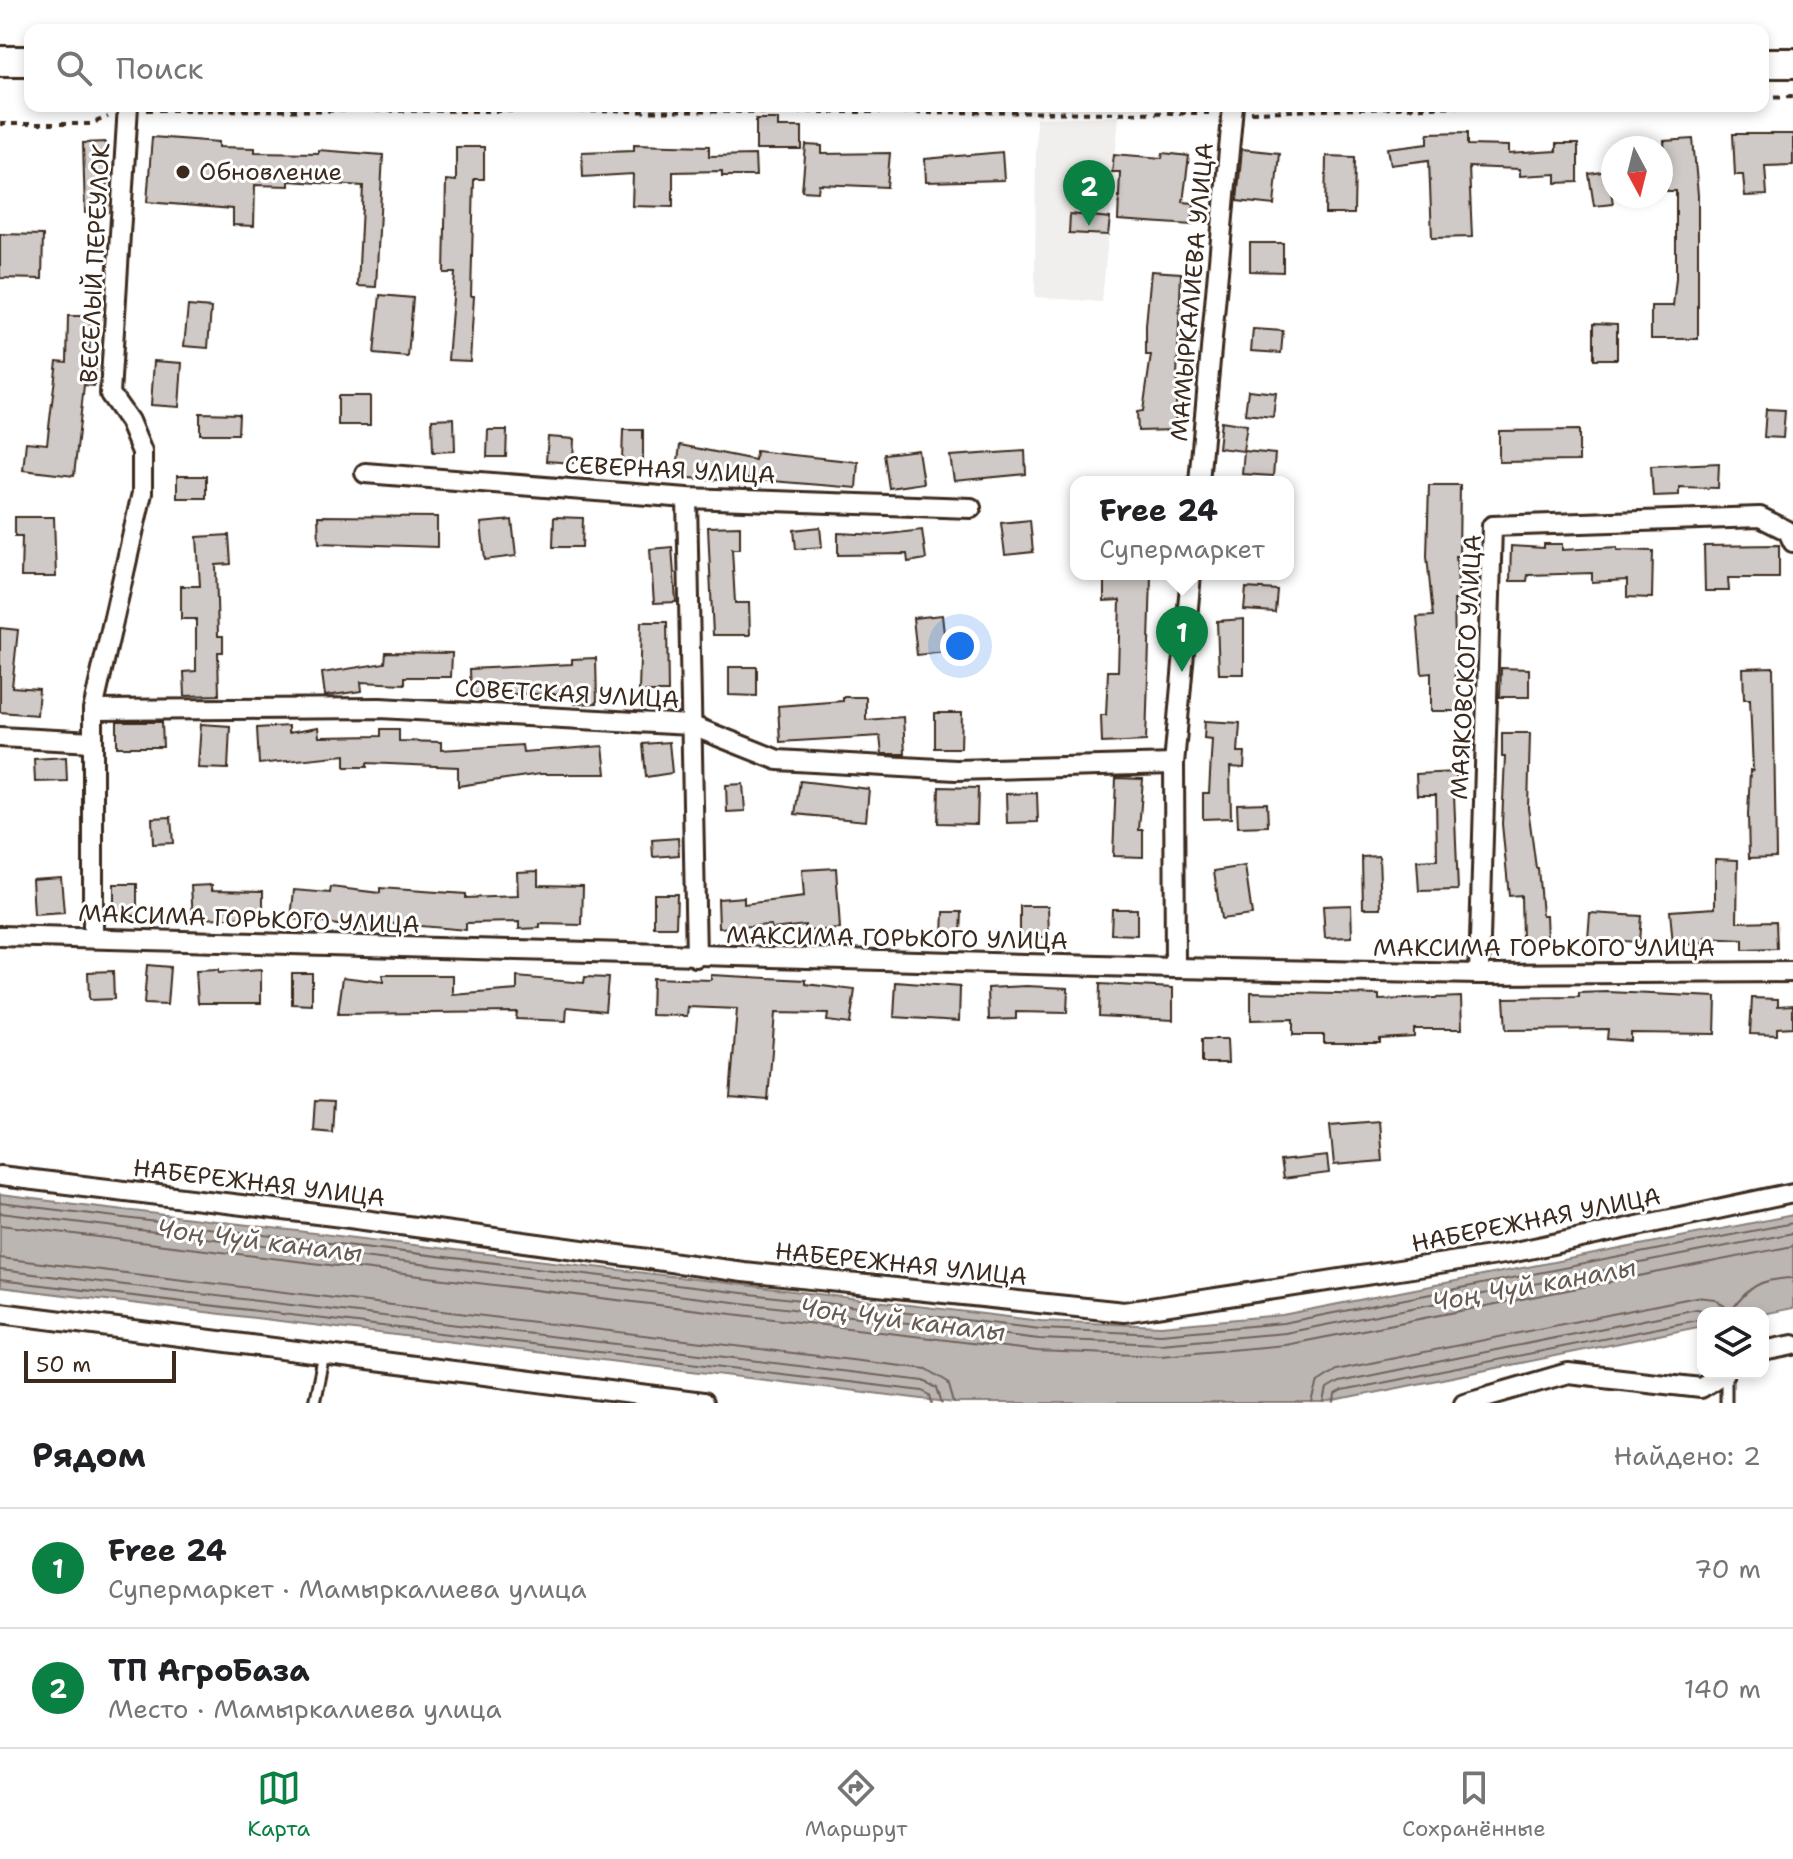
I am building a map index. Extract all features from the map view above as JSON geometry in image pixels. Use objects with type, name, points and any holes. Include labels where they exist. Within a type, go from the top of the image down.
[{"type":"main road","points":[[0,61],[24,61]]},
{"type":"main road","points":[[1769,63],[1793,63]]},
{"type":"street","name":"ВЕСЕЛЫЙ ПЕРЕУЛОК","points":[[93,937],[93,710],[142,493],[142,452],[129,421],[110,394],[128,112]]},
{"type":"street","name":"МАМЫРКАЛИЕВА УЛИЦА","points":[[1200,476],[1233,112]]},
{"type":"street","name":"СЕВЕРНАЯ УЛИЦА","points":[[365,473],[687,498],[971,508]]},
{"type":"street","points":[[687,498],[696,957]]},
{"type":"street","name":"МАЯКОВСКОГО УЛИЦА","points":[[1479,974],[1492,526],[1760,517],[1788,531],[1793,542]]},
{"type":"street","points":[[1175,968],[1174,764],[1190,580]]},
{"type":"street","name":"СОВЕТСКАЯ УЛИЦА","points":[[93,710],[380,708],[690,725],[778,760],[956,770],[1174,764]]},
{"type":"street","points":[[0,737],[93,742]]},
{"type":"street","name":"МАКСИМА ГОРЬКОГО УЛИЦА","points":[[0,936],[1175,968],[1479,974],[1793,972]]},
{"type":"street","name":"НАБЕРЕЖНАЯ УЛИЦА","points":[[0,1176],[342,1217],[743,1272],[1124,1312],[1510,1253],[1793,1193]]},
{"type":"street","points":[[0,1313],[703,1403]]},
{"type":"street","points":[[1769,1350],[1793,1345]]},
{"type":"street","points":[[1464,1403],[1568,1373],[1701,1388],[1715,1379]]},
{"type":"lane","points":[[314,1403],[324,1355]]},
{"type":"lane","points":[[1725,1379],[1726,1403]]},
{"type":"path","points":[[1769,97],[1793,96]]},
{"type":"path","points":[[0,124],[90,124],[118,112]]},
{"type":"shaded area","points":[[1119,116],[1102,302],[1035,297],[1036,118]]},
{"type":"water","name":"Чоң Чүй каналы","points":[[0,1195],[1041,1321],[1161,1326],[1282,1315],[1793,1215],[1793,1308],[1769,1313],[1769,1307],[1697,1307],[1697,1327],[1324,1403],[955,1403],[0,1287]]},
{"type":"building","points":[[756,119],[778,119],[778,127],[802,127],[802,150],[756,150]]},
{"type":"building","points":[[1468,132],[1468,145],[1509,146],[1509,154],[1556,151],[1556,144],[1578,144],[1578,182],[1556,183],[1556,174],[1520,176],[1520,169],[1469,167],[1472,237],[1432,238],[1429,160],[1391,165],[1388,148],[1428,143],[1428,133]]},
{"type":"building","points":[[1733,134],[1793,134],[1793,165],[1765,166],[1767,195],[1745,196],[1743,175],[1735,175]]},
{"type":"building","points":[[152,137],[219,142],[219,147],[255,148],[255,152],[318,153],[318,150],[383,155],[376,287],[358,286],[363,186],[289,181],[289,186],[255,185],[254,226],[233,225],[233,209],[147,202]]},
{"type":"building","points":[[1693,139],[1698,195],[1698,339],[1651,339],[1651,306],[1673,306],[1676,191],[1673,191],[1673,140]]},
{"type":"building","points":[[105,142],[108,212],[85,213],[83,143]]},
{"type":"building","points":[[634,144],[709,146],[709,156],[755,155],[756,176],[722,176],[722,171],[673,172],[673,207],[632,206],[633,174],[583,177],[582,152],[634,150]]},
{"type":"building","points":[[806,145],[822,146],[822,154],[890,153],[887,187],[819,184],[818,192],[802,191]]},
{"type":"building","points":[[456,147],[484,147],[484,179],[474,179],[471,296],[474,296],[470,361],[448,360],[455,273],[444,273],[446,180],[456,181]]},
{"type":"building","points":[[1242,149],[1279,153],[1274,205],[1237,201]]},
{"type":"building","points":[[1002,152],[1004,180],[926,182],[925,159]]},
{"type":"building","points":[[1163,153],[1189,156],[1183,202],[1194,203],[1192,225],[1118,220],[1120,172],[1112,172],[1114,154],[1162,158]]},
{"type":"building","points":[[1326,156],[1355,157],[1354,214],[1325,214]]},
{"type":"building","points":[[1601,172],[1601,205],[1594,206],[1589,174]]},
{"type":"building","points":[[1070,214],[1110,218],[1108,235],[1069,233]]},
{"type":"building","points":[[0,234],[43,235],[42,279],[0,278]]},
{"type":"building","points":[[1250,243],[1283,243],[1283,272],[1250,271]]},
{"type":"building","points":[[1151,271],[1181,273],[1175,430],[1138,431],[1137,412],[1143,411],[1151,355],[1146,355],[1146,325]]},
{"type":"building","points":[[380,295],[413,298],[408,357],[374,354]]},
{"type":"building","points":[[188,306],[211,308],[208,348],[184,346]]},
{"type":"building","points":[[68,316],[91,316],[89,364],[96,364],[94,386],[84,385],[74,476],[23,470],[26,442],[47,444],[57,361],[67,362]]},
{"type":"building","points":[[1594,323],[1617,324],[1617,359],[1594,359]]},
{"type":"building","points":[[1253,329],[1283,331],[1281,353],[1251,351]]},
{"type":"building","points":[[154,361],[182,363],[179,407],[151,405]]},
{"type":"building","points":[[1248,390],[1276,393],[1273,417],[1245,414]]},
{"type":"building","points":[[338,396],[370,396],[370,425],[338,425]]},
{"type":"building","points":[[1766,409],[1785,410],[1783,438],[1764,437]]},
{"type":"building","points":[[200,413],[239,414],[238,434],[200,434]]},
{"type":"building","points":[[454,418],[455,451],[433,452],[432,419]]},
{"type":"building","points":[[1221,421],[1247,425],[1243,451],[1218,448]]},
{"type":"building","points":[[488,430],[507,430],[506,457],[487,457]]},
{"type":"building","points":[[623,430],[643,430],[643,462],[622,461]]},
{"type":"building","points":[[1579,430],[1579,461],[1499,462],[1499,431]]},
{"type":"building","points":[[548,437],[574,439],[573,463],[546,461]]},
{"type":"building","points":[[680,445],[755,460],[756,451],[858,462],[856,488],[734,478],[733,481],[676,477]]},
{"type":"building","points":[[918,450],[923,483],[889,488],[884,454]]},
{"type":"building","points":[[1025,451],[1026,474],[954,481],[950,456]]},
{"type":"building","points":[[1244,451],[1275,454],[1273,476],[1242,474]]},
{"type":"building","points":[[1719,463],[1718,488],[1679,487],[1679,495],[1653,496],[1651,466]]},
{"type":"building","points":[[177,476],[206,476],[206,498],[177,498]]},
{"type":"building","points":[[1429,485],[1460,485],[1459,556],[1456,556],[1459,600],[1454,600],[1456,690],[1461,690],[1461,711],[1431,711],[1431,673],[1422,674],[1417,617],[1433,616],[1427,556]]},
{"type":"building","points":[[318,516],[437,517],[437,547],[319,543]]},
{"type":"building","points":[[15,517],[54,517],[56,577],[21,577],[22,536],[15,536]]},
{"type":"building","points":[[554,517],[583,518],[582,547],[553,547]]},
{"type":"building","points":[[512,520],[516,556],[485,560],[481,523]]},
{"type":"building","points":[[1030,520],[1033,552],[1005,555],[1001,523]]},
{"type":"building","points":[[740,526],[740,549],[732,549],[735,603],[749,603],[750,635],[713,635],[708,527]]},
{"type":"building","points":[[820,527],[822,547],[796,549],[794,530]]},
{"type":"building","points":[[922,530],[926,559],[908,562],[907,554],[838,555],[838,533],[880,535]]},
{"type":"building","points":[[229,535],[231,564],[216,565],[218,636],[223,636],[223,652],[218,652],[219,695],[185,696],[184,672],[196,671],[196,619],[181,619],[181,586],[200,586],[197,537]]},
{"type":"building","points":[[1544,544],[1562,544],[1562,550],[1617,547],[1617,550],[1653,551],[1652,598],[1627,597],[1627,580],[1592,582],[1592,573],[1528,575],[1527,581],[1510,581],[1511,546],[1544,548]]},
{"type":"building","points":[[1779,545],[1779,578],[1728,578],[1729,591],[1705,591],[1704,546]]},
{"type":"building","points":[[672,547],[676,602],[654,603],[650,549]]},
{"type":"building","points":[[1104,580],[1151,580],[1146,741],[1102,743],[1101,715],[1106,715],[1108,671],[1118,671],[1120,600],[1104,601]]},
{"type":"building","points":[[1246,588],[1277,590],[1275,612],[1244,610]]},
{"type":"building","points":[[942,615],[946,652],[917,655],[913,618]]},
{"type":"building","points":[[1244,619],[1244,674],[1219,674],[1217,621]]},
{"type":"building","points":[[641,622],[667,622],[668,692],[639,692]]},
{"type":"building","points":[[0,628],[18,630],[12,687],[39,689],[37,715],[0,712]]},
{"type":"building","points":[[386,652],[452,653],[451,677],[405,677],[405,684],[361,682],[362,691],[325,696],[322,673],[385,663]]},
{"type":"building","points":[[596,658],[597,703],[574,704],[573,694],[471,694],[470,669],[572,664],[572,659]]},
{"type":"building","points":[[729,667],[757,667],[757,696],[729,695]]},
{"type":"building","points":[[1773,667],[1776,857],[1749,858],[1750,770],[1753,771],[1750,699],[1744,699],[1743,668]]},
{"type":"building","points":[[1501,668],[1529,669],[1529,697],[1500,697]]},
{"type":"building","points":[[843,697],[866,697],[866,720],[903,717],[905,754],[882,754],[880,736],[780,742],[778,706],[843,701]]},
{"type":"building","points":[[935,713],[962,713],[961,748],[935,748]]},
{"type":"building","points":[[1205,721],[1240,723],[1238,752],[1245,752],[1244,768],[1230,767],[1231,818],[1203,819],[1203,793],[1209,793],[1212,739],[1204,738]]},
{"type":"building","points":[[117,722],[162,722],[163,747],[117,747]]},
{"type":"building","points":[[201,724],[230,726],[228,769],[198,768]]},
{"type":"building","points":[[288,726],[288,733],[318,728],[319,737],[381,736],[381,729],[399,729],[399,741],[441,742],[441,750],[522,745],[523,752],[603,746],[606,774],[540,774],[458,786],[458,767],[367,763],[367,767],[345,767],[345,755],[259,764],[257,728]]},
{"type":"building","points":[[1502,733],[1530,733],[1528,808],[1542,915],[1546,915],[1547,940],[1522,940],[1521,895],[1509,896],[1502,824],[1505,757],[1502,757]]},
{"type":"building","points":[[669,742],[672,773],[646,777],[643,744]]},
{"type":"building","points":[[66,757],[67,781],[35,782],[34,759]]},
{"type":"building","points":[[1456,772],[1458,890],[1419,891],[1417,861],[1437,860],[1436,795],[1417,795],[1416,774]]},
{"type":"building","points":[[1116,778],[1143,779],[1139,830],[1143,830],[1143,857],[1113,856]]},
{"type":"building","points":[[800,781],[869,789],[866,821],[795,814]]},
{"type":"building","points":[[743,784],[745,811],[727,812],[726,785]]},
{"type":"building","points":[[939,787],[978,788],[977,824],[938,823]]},
{"type":"building","points":[[1037,793],[1038,822],[1007,823],[1006,794]]},
{"type":"building","points":[[1267,803],[1268,826],[1238,827],[1237,804]]},
{"type":"building","points":[[171,817],[173,843],[153,844],[152,818]]},
{"type":"building","points":[[678,838],[679,855],[653,857],[652,840]]},
{"type":"building","points":[[1379,856],[1381,908],[1363,908],[1362,857]]},
{"type":"building","points":[[1715,859],[1738,860],[1737,922],[1776,921],[1777,949],[1743,950],[1743,940],[1705,938],[1705,943],[1673,946],[1670,911],[1715,908]]},
{"type":"building","points":[[1245,866],[1252,915],[1221,919],[1214,871]]},
{"type":"building","points":[[836,868],[840,929],[806,931],[805,925],[772,929],[771,925],[719,928],[718,899],[744,897],[744,904],[804,897],[802,870]]},
{"type":"building","points":[[538,871],[538,885],[583,886],[582,925],[540,924],[540,928],[519,929],[519,922],[466,923],[466,930],[362,921],[362,928],[291,919],[294,890],[330,893],[331,887],[380,893],[380,888],[466,894],[466,898],[518,896],[517,872]]},
{"type":"building","points":[[61,877],[64,913],[34,915],[32,879]]},
{"type":"building","points":[[114,884],[137,884],[137,916],[114,916]]},
{"type":"building","points":[[212,885],[212,890],[263,891],[263,917],[193,919],[191,886]]},
{"type":"building","points":[[654,894],[677,894],[676,927],[654,927]]},
{"type":"building","points":[[1351,905],[1352,937],[1325,938],[1323,906]]},
{"type":"building","points":[[1020,906],[1048,906],[1049,937],[1020,937]]},
{"type":"building","points":[[1112,909],[1137,909],[1137,935],[1111,934]]},
{"type":"building","points":[[944,912],[962,912],[961,935],[943,934]]},
{"type":"building","points":[[1590,913],[1641,916],[1639,942],[1588,939]]},
{"type":"building","points":[[147,965],[170,967],[167,1005],[144,1004]]},
{"type":"building","points":[[218,970],[218,973],[261,970],[261,1003],[198,1003],[196,971]]},
{"type":"building","points":[[113,971],[114,999],[89,1000],[88,972]]},
{"type":"building","points":[[292,973],[312,973],[312,1005],[292,1004]]},
{"type":"building","points":[[383,975],[453,975],[453,995],[517,990],[517,977],[584,983],[585,977],[608,978],[605,1011],[567,1007],[566,1021],[516,1019],[517,1012],[338,1014],[343,977],[383,982]]},
{"type":"building","points":[[711,975],[806,980],[806,984],[855,990],[850,1024],[827,1021],[828,1014],[775,1013],[768,1100],[730,1097],[737,1009],[688,1007],[687,1016],[651,1015],[652,978],[711,980]]},
{"type":"building","points":[[896,982],[960,987],[959,1021],[894,1017]]},
{"type":"building","points":[[1100,984],[1173,988],[1173,1020],[1099,1016]]},
{"type":"building","points":[[988,988],[1068,988],[1067,1013],[1016,1012],[1016,1019],[989,1020]]},
{"type":"building","points":[[1251,992],[1379,995],[1379,1000],[1461,997],[1462,1029],[1414,1029],[1414,1037],[1380,1039],[1380,1043],[1324,1043],[1324,1035],[1293,1035],[1293,1019],[1251,1020]]},
{"type":"building","points":[[1579,993],[1716,997],[1715,1034],[1631,1033],[1631,1041],[1607,1039],[1608,1029],[1506,1030],[1504,998],[1579,997]]},
{"type":"building","points":[[1752,998],[1778,999],[1778,1006],[1793,1005],[1793,1027],[1777,1028],[1777,1035],[1750,1034]]},
{"type":"building","points":[[1202,1039],[1227,1039],[1228,1063],[1202,1063]]},
{"type":"building","points":[[315,1100],[334,1101],[332,1132],[313,1130]]},
{"type":"building","points":[[1379,1121],[1382,1161],[1334,1165],[1330,1125]]},
{"type":"building","points":[[1327,1156],[1329,1173],[1283,1179],[1280,1161]]},
{"type":"place","name":"Обновление","points":[[183,172]]},
{"type":"place","name":"ТП АгроБаза","points":[[1089,226]]},
{"type":"place","name":"Free 24","points":[[1182,672]]}]
